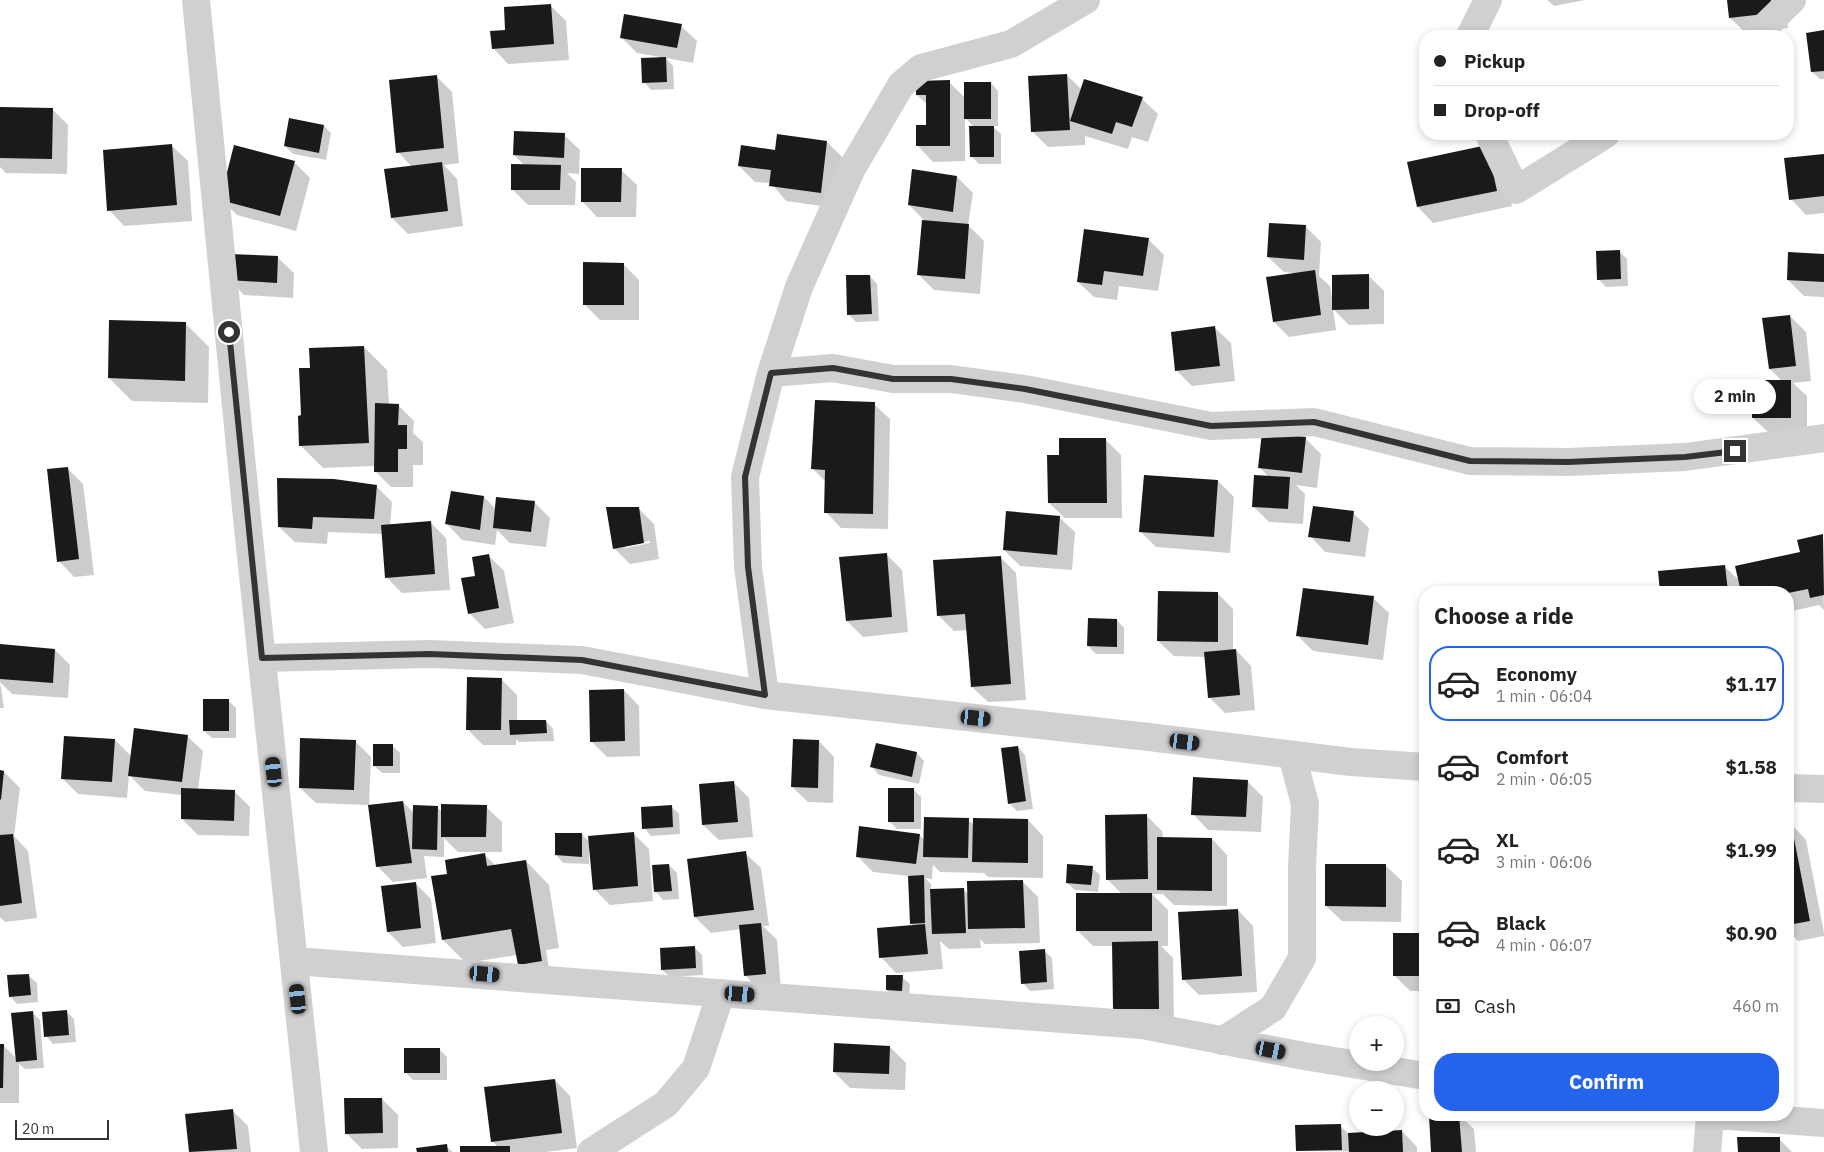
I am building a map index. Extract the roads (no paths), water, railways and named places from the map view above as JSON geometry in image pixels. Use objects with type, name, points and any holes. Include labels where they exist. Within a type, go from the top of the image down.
[{"type":"street","points":[[196,0],[314,1152]]},
{"type":"street","points":[[765,695],[748,567],[745,477],[771,373],[799,287],[847,179],[901,85],[921,68],[1011,44],[1086,0]]},
{"type":"street","points":[[1473,30],[1488,0]]},
{"type":"street","points":[[1760,30],[1792,0]]},
{"type":"street","points":[[1492,140],[1516,190],[1596,140]]},
{"type":"street","points":[[771,373],[833,368],[893,379],[951,379],[1025,389],[1211,426],[1314,422],[1470,461],[1568,462],[1685,457],[1824,438]]},
{"type":"street","points":[[262,658],[430,654],[582,660],[765,695],[1351,762],[1419,767]]},
{"type":"street","points":[[1222,1040],[1273,1008],[1302,958],[1302,868],[1305,804],[1292,755]]},
{"type":"street","points":[[1794,788],[1824,789]]},
{"type":"street","points":[[294,961],[1142,1025],[1419,1075]]},
{"type":"street","points":[[591,1152],[666,1104],[696,1068],[721,993]]},
{"type":"street","points":[[1707,1152],[1710,1121]]},
{"type":"street","points":[[1794,1121],[1824,1123]]}]
